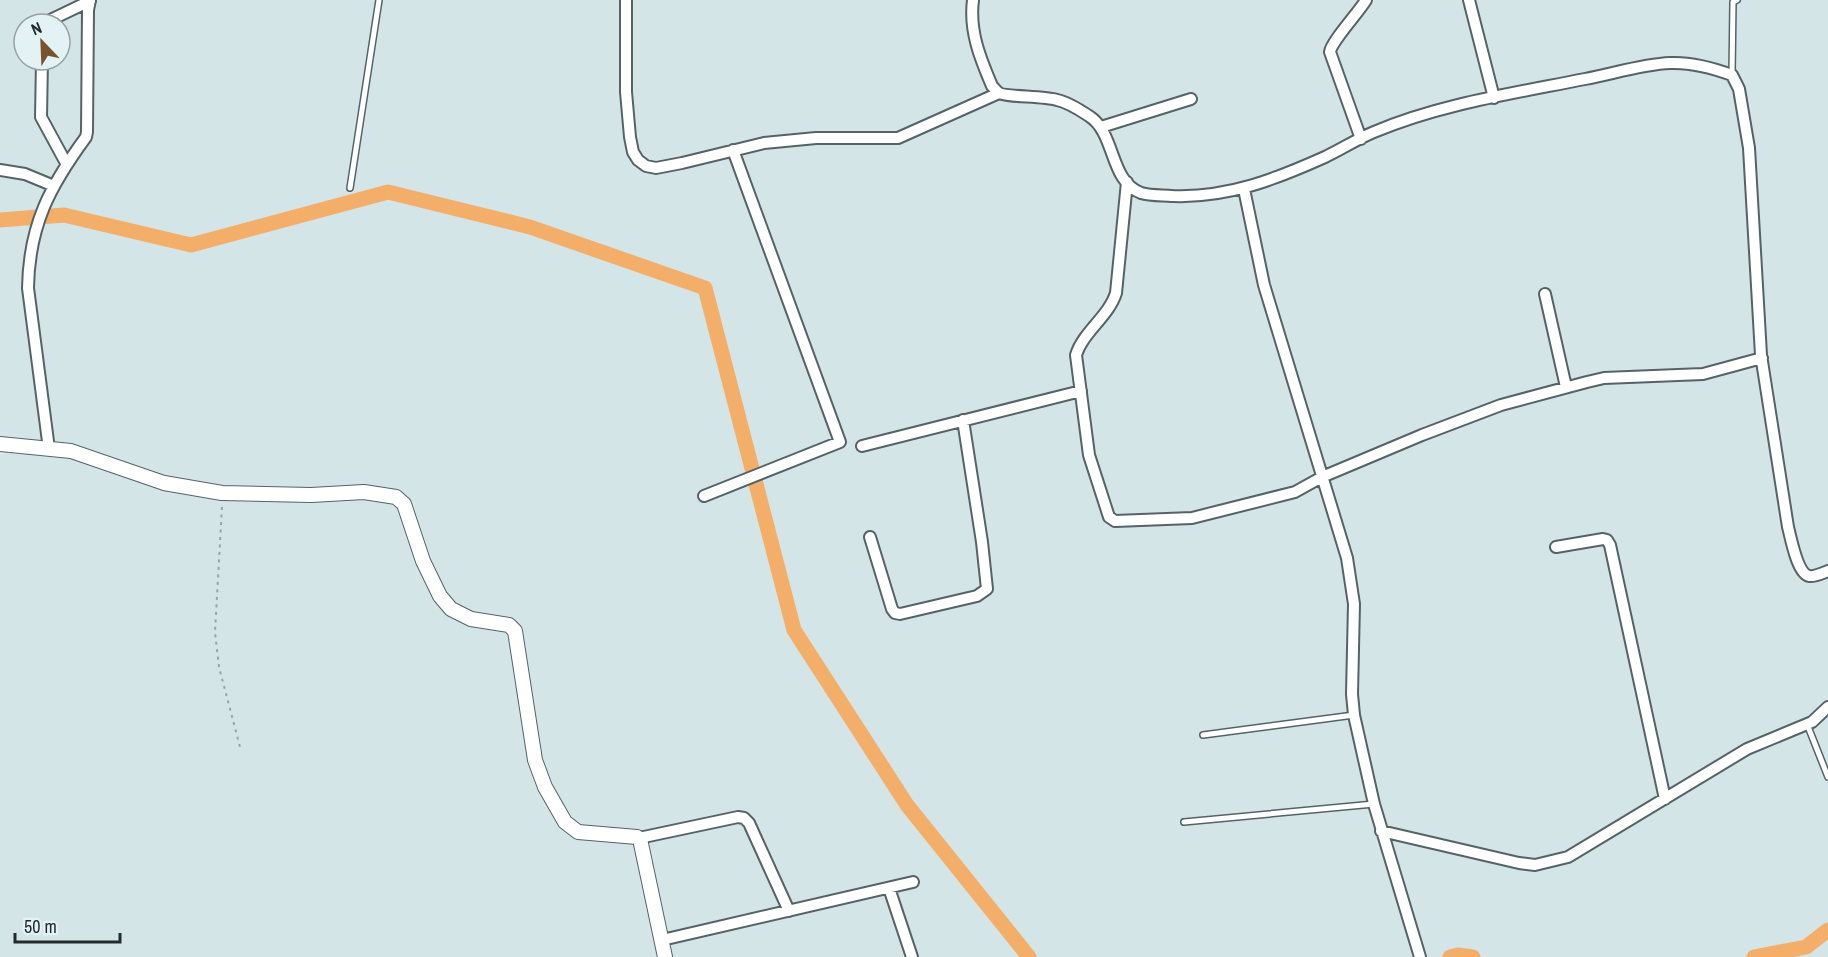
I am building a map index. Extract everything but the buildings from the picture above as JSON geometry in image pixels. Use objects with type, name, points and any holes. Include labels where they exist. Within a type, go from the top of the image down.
[{"type":"street","points":[[66,12],[90,0]]},
{"type":"street","points":[[49,449],[28,288],[28,264],[33,238],[46,199],[87,132],[90,0]]},
{"type":"street","points":[[626,0],[628,121],[633,152],[646,166],[656,168],[764,143],[816,138],[898,138],[999,93]]},
{"type":"street","points":[[973,0],[970,18],[973,32],[992,86],[999,93],[1007,96],[1036,96],[1059,100],[1090,116],[1101,127],[1126,182],[1140,192],[1152,195],[1214,194],[1244,189],[1326,156],[1360,139],[1428,114],[1494,98],[1670,63],[1710,67],[1732,75],[1739,89],[1749,148],[1758,320],[1788,527],[1794,552],[1799,565],[1806,574],[1812,576],[1828,571]]},
{"type":"street","points":[[1360,139],[1330,52],[1332,44],[1357,15],[1366,0]]},
{"type":"street","points":[[1469,0],[1494,98]]},
{"type":"street","points":[[42,72],[41,117],[66,163]]},
{"type":"street","points":[[1101,127],[1191,99]]},
{"type":"street","points":[[704,496],[840,442],[733,150]]},
{"type":"street","points":[[0,170],[25,174],[54,186]]},
{"type":"street","points":[[1126,182],[1116,293],[1113,302],[1077,352],[1090,462],[1109,517],[1115,521],[1192,518],[1295,492],[1322,477],[1481,412],[1566,387],[1604,378],[1703,374],[1762,358]]},
{"type":"street","points":[[1244,189],[1264,285],[1347,558],[1353,595],[1352,694],[1354,715],[1374,804],[1420,957]]},
{"type":"street","points":[[1545,294],[1566,387]]},
{"type":"street","points":[[862,446],[1081,391]]},
{"type":"street","points":[[870,537],[891,609],[895,613],[900,614],[966,599],[985,592],[987,589],[982,542],[963,420]]},
{"type":"street","points":[[0,444],[71,451],[164,483],[222,493],[311,495],[364,492],[396,497],[404,504],[423,561],[440,596],[451,609],[471,619],[509,625],[515,631],[534,760],[545,787],[565,822],[578,832],[639,838],[738,817],[744,818],[750,823],[789,911]]},
{"type":"street","points":[[1556,547],[1603,539],[1610,545],[1665,799]]},
{"type":"street","points":[[1382,831],[1519,863],[1535,865],[1568,857],[1747,749],[1807,724],[1828,707]]},
{"type":"street","points":[[639,838],[642,843],[665,957]]},
{"type":"street","points":[[662,940],[913,882]]},
{"type":"street","points":[[889,888],[912,957]]},
{"type":"lane","points":[[350,188],[379,0]]},
{"type":"lane","points":[[1732,75],[1733,2],[1737,0]]},
{"type":"lane","points":[[1203,735],[1354,715]]},
{"type":"lane","points":[[1807,724],[1828,777]]},
{"type":"lane","points":[[1184,822],[1374,804]]},
{"type":"path","points":[[222,493],[215,632],[219,667],[240,747]]},
{"type":"waterway","points":[[0,220],[64,215],[191,245],[388,192],[530,227],[705,288],[794,630],[907,805],[1029,957]]},
{"type":"waterway","points":[[1754,957],[1806,947],[1828,930]]},
{"type":"waterway","points":[[1450,957],[1458,955],[1473,957]]}]
